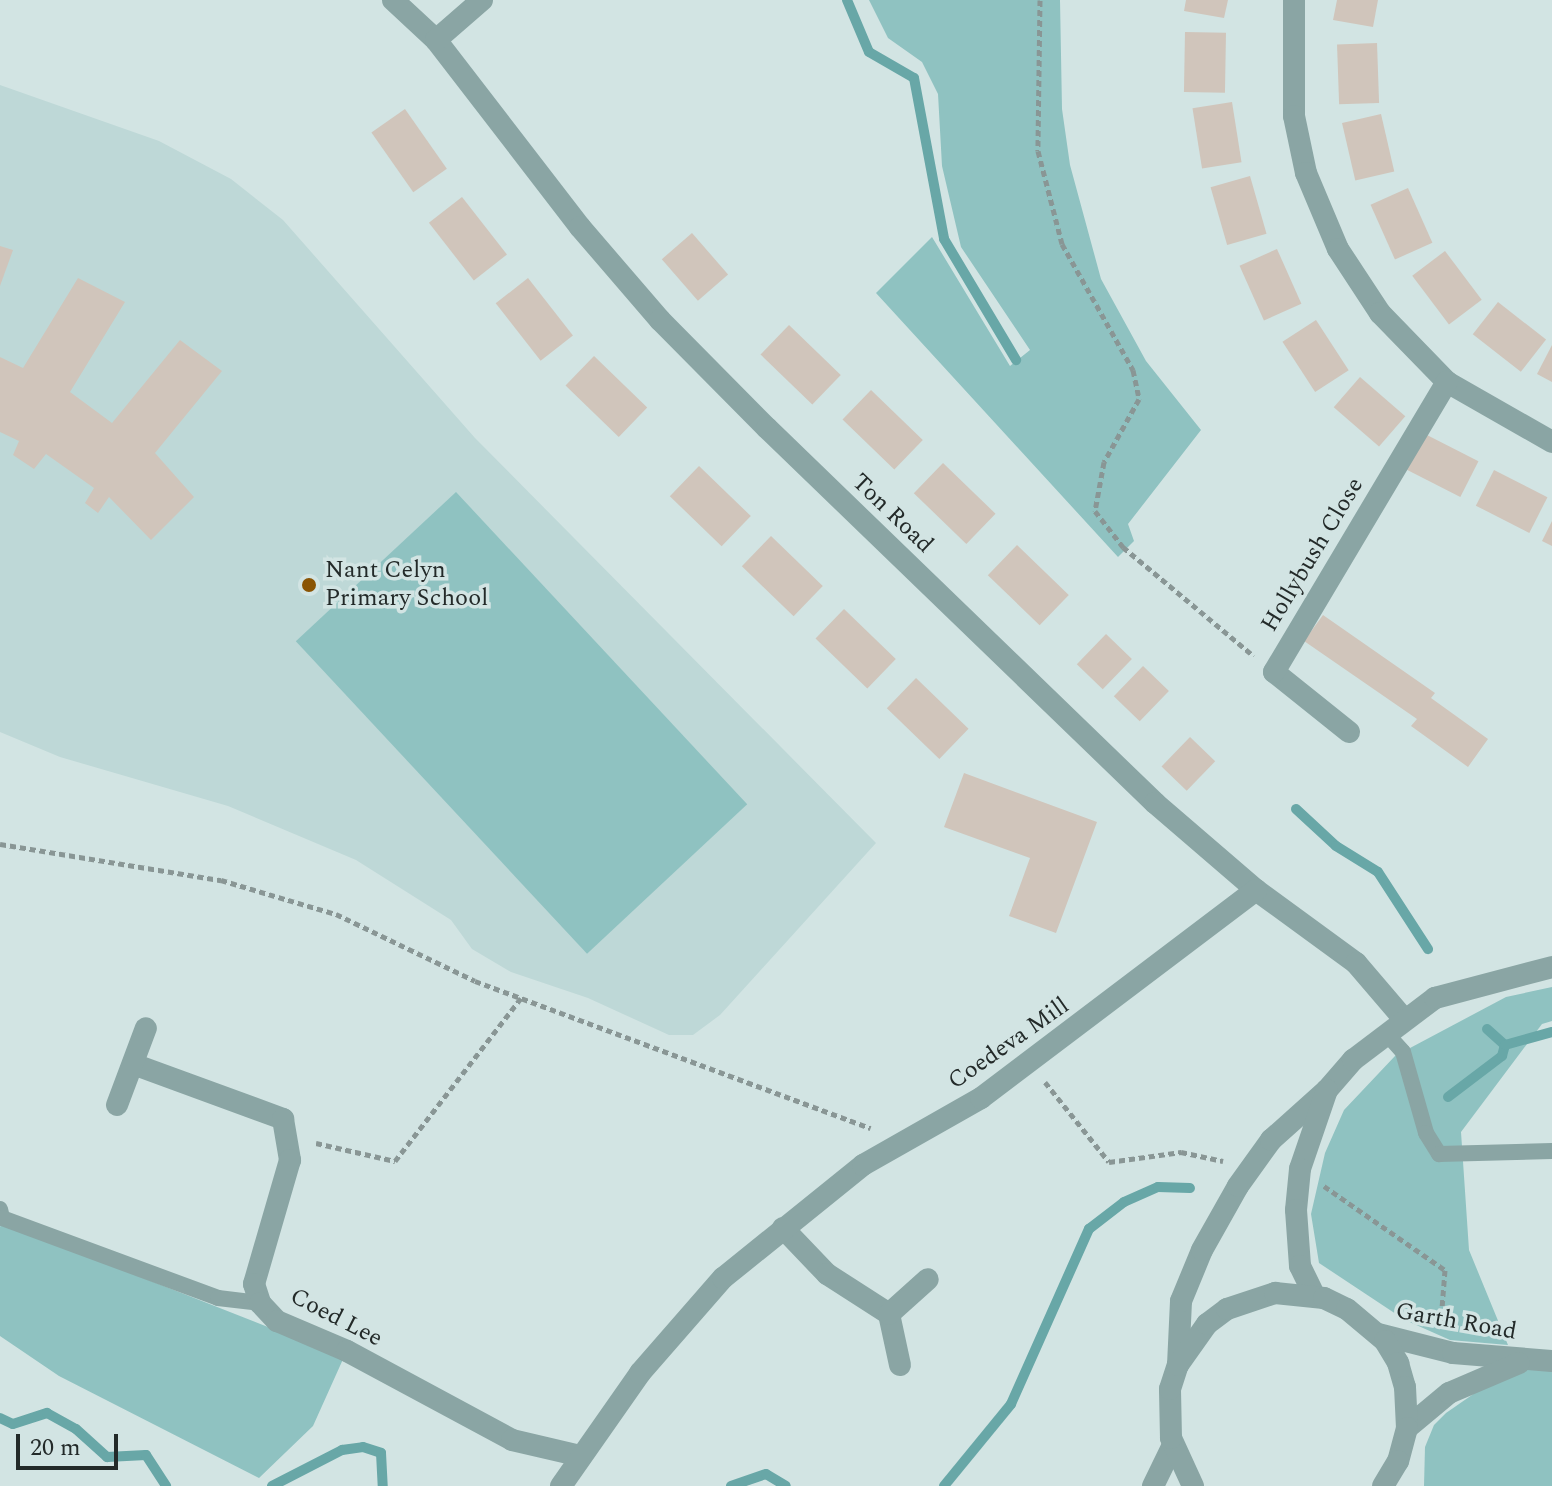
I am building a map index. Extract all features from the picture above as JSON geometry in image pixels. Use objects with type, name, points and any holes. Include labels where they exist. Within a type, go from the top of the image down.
[{"type":"street","name":"Ton Road","points":[[393,0],[436,40],[580,227],[660,320],[999,655],[1256,890],[1356,963],[1395,1025]]},
{"type":"street","points":[[436,40],[482,0]]},
{"type":"street","points":[[1294,0],[1294,116],[1319,208],[1338,249],[1380,313],[1447,382],[1552,442]]},
{"type":"street","name":"Hollybush Close","points":[[1349,732],[1274,672],[1447,382]]},
{"type":"street","name":"Coedeva Mill","points":[[561,1486],[640,1373],[723,1278],[863,1165],[896,1149],[1030,1063],[1256,890]]},
{"type":"street","points":[[1193,1486],[1173,1445],[1168,1413],[1178,1365],[1181,1301],[1202,1250],[1271,1140],[1395,1025],[1435,998],[1552,967]]},
{"type":"street","points":[[117,1105],[146,1028]]},
{"type":"street","points":[[133,1064],[283,1119],[291,1140]]},
{"type":"street","points":[[1315,1297],[1299,1253],[1300,1169],[1327,1090]]},
{"type":"street","name":"Coed Lee","points":[[291,1140],[290,1160],[257,1262],[254,1284],[260,1303],[277,1321],[347,1351],[512,1440],[581,1456]]},
{"type":"street","points":[[783,1228],[827,1274],[889,1314],[900,1365]]},
{"type":"street","points":[[889,1314],[928,1279]]},
{"type":"street","points":[[1178,1365],[1199,1334],[1227,1309],[1275,1293],[1315,1297],[1347,1309],[1378,1334],[1405,1387],[1407,1428],[1398,1461],[1383,1486]]},
{"type":"street","name":"Garth Road","points":[[1378,1334],[1439,1349],[1524,1361],[1552,1361]]},
{"type":"street","name":"Garth Road","points":[[1407,1428],[1449,1393],[1524,1361]]},
{"type":"street","points":[[1153,1486],[1173,1445]]},
{"type":"street","points":[[1398,1461],[1404,1486]]},
{"type":"lane","points":[[1395,1025],[1426,1133],[1439,1154],[1552,1151]]},
{"type":"lane","points":[[1,1215],[218,1298],[260,1303]]},
{"type":"path","points":[[1040,0],[1038,151],[1062,244],[1133,370],[1139,399],[1104,462],[1095,511],[1123,547],[1274,672]]},
{"type":"path","points":[[0,844],[221,880],[336,914],[521,998],[878,1130],[896,1149]]},
{"type":"path","points":[[291,1140],[348,1147],[395,1161],[521,998]]},
{"type":"path","points":[[1030,1063],[1109,1162],[1181,1152],[1251,1169]]},
{"type":"path","points":[[1300,1169],[1445,1270],[1439,1349]]},
{"type":"shaded area","points":[[869,0],[1060,0],[1062,109],[1070,165],[1101,279],[1146,361],[1201,430],[1128,524],[1134,541],[1118,557],[876,293],[932,237],[1010,366],[1030,350],[961,247],[942,166],[938,94],[922,62],[888,38]]},
{"type":"shaded area","name":"Nant Celyn Primary School","points":[[0,85],[159,141],[231,179],[283,220],[475,438],[876,843],[720,1015],[693,1035],[669,1035],[588,998],[511,972],[472,949],[451,920],[356,860],[228,806],[60,757],[0,732]]},
{"type":"shaded area","points":[[456,492],[747,804],[587,954],[296,641]]},
{"type":"shaded area","points":[[1552,987],[1552,1021],[1542,1024],[1461,1132],[1469,1250],[1508,1345],[1450,1340],[1405,1320],[1319,1263],[1311,1214],[1325,1153],[1344,1110],[1395,1056],[1506,997]]},
{"type":"shaded area","points":[[5,1214],[57,1244],[344,1357],[313,1426],[259,1478],[59,1376],[0,1336],[0,1227]]},
{"type":"shaded area","points":[[1552,1367],[1552,1486],[1424,1486],[1425,1447],[1434,1425],[1446,1413],[1485,1386],[1528,1369]]},
{"type":"building","points":[[1186,0],[1228,0],[1224,18],[1184,11]]},
{"type":"building","points":[[1337,0],[1378,0],[1373,27],[1333,20]]},
{"type":"building","points":[[1185,32],[1226,33],[1225,93],[1184,92]]},
{"type":"building","points":[[1377,43],[1379,103],[1339,104],[1337,44]]},
{"type":"building","points":[[1232,102],[1242,162],[1202,169],[1192,108]]},
{"type":"building","points":[[405,109],[447,169],[413,192],[371,133]]},
{"type":"building","points":[[1381,114],[1394,171],[1355,180],[1342,123]]},
{"type":"building","points":[[1250,176],[1267,234],[1227,245],[1211,187]]},
{"type":"building","points":[[1408,188],[1432,243],[1395,259],[1371,205]]},
{"type":"building","points":[[462,197],[507,255],[474,280],[429,223]]},
{"type":"building","points":[[692,233],[728,275],[698,301],[662,259]]},
{"type":"building","points":[[0,246],[13,250],[0,286]]},
{"type":"building","points":[[1277,249],[1301,304],[1264,320],[1240,266]]},
{"type":"building","points":[[1445,251],[1482,300],[1449,324],[1412,276]]},
{"type":"building","points":[[78,278],[125,302],[70,392],[112,423],[180,340],[222,371],[155,453],[194,497],[151,540],[109,497],[98,513],[85,503],[94,488],[46,454],[34,469],[13,455],[19,441],[0,432],[0,357],[23,368]]},
{"type":"building","points":[[528,278],[573,336],[541,361],[496,303]]},
{"type":"building","points":[[1498,302],[1546,340],[1521,372],[1473,334]]},
{"type":"building","points":[[1316,320],[1349,370],[1315,392],[1282,342]]},
{"type":"building","points":[[789,325],[841,375],[812,405],[761,354]]},
{"type":"building","points":[[1552,345],[1552,382],[1537,374]]},
{"type":"building","points":[[594,356],[647,407],[619,437],[566,385]]},
{"type":"building","points":[[1360,377],[1405,416],[1379,447],[1334,407]]},
{"type":"building","points":[[871,390],[923,440],[894,470],[843,419]]},
{"type":"building","points":[[1425,434],[1478,461],[1460,497],[1407,470]]},
{"type":"building","points":[[943,463],[996,514],[966,544],[914,493]]},
{"type":"building","points":[[699,466],[751,516],[722,546],[670,496]]},
{"type":"building","points":[[1494,470],[1547,497],[1529,533],[1476,506]]},
{"type":"building","points":[[1552,521],[1552,546],[1542,541]]},
{"type":"building","points":[[771,536],[823,586],[794,616],[742,566]]},
{"type":"building","points":[[1017,545],[1069,595],[1040,625],[988,575]]},
{"type":"building","points":[[844,609],[896,659],[867,689],[816,638]]},
{"type":"building","points":[[1323,615],[1435,693],[1431,698],[1488,739],[1468,767],[1411,726],[1417,719],[1304,641]]},
{"type":"building","points":[[1106,634],[1132,659],[1103,689],[1077,664]]},
{"type":"building","points":[[1143,666],[1169,691],[1140,721],[1114,696]]},
{"type":"building","points":[[916,678],[969,729],[939,759],[887,708]]},
{"type":"building","points":[[1190,737],[1215,761],[1187,791],[1162,766]]},
{"type":"building","points":[[964,773],[1097,822],[1056,933],[1009,916],[1030,858],[944,827]]},
{"type":"waterway","points":[[847,0],[869,52],[914,78],[944,239],[1016,360]]},
{"type":"waterway","points":[[1296,809],[1336,846],[1378,872],[1428,949]]},
{"type":"waterway","points":[[1487,1029],[1505,1045]]},
{"type":"waterway","points":[[1448,1097],[1502,1056],[1505,1045],[1552,1032]]},
{"type":"waterway","points":[[944,1486],[1011,1404],[1089,1229],[1124,1202],[1158,1187],[1190,1188]]},
{"type":"waterway","points":[[0,1418],[13,1424],[47,1413],[76,1429],[107,1457],[146,1455],[166,1486]]},
{"type":"waterway","points":[[272,1486],[342,1450],[363,1447],[381,1453],[383,1486]]},
{"type":"waterway","points":[[731,1486],[766,1474],[786,1486]]},
{"type":"place","name":"Nant Celyn Primary School","points":[[309,585]]}]
